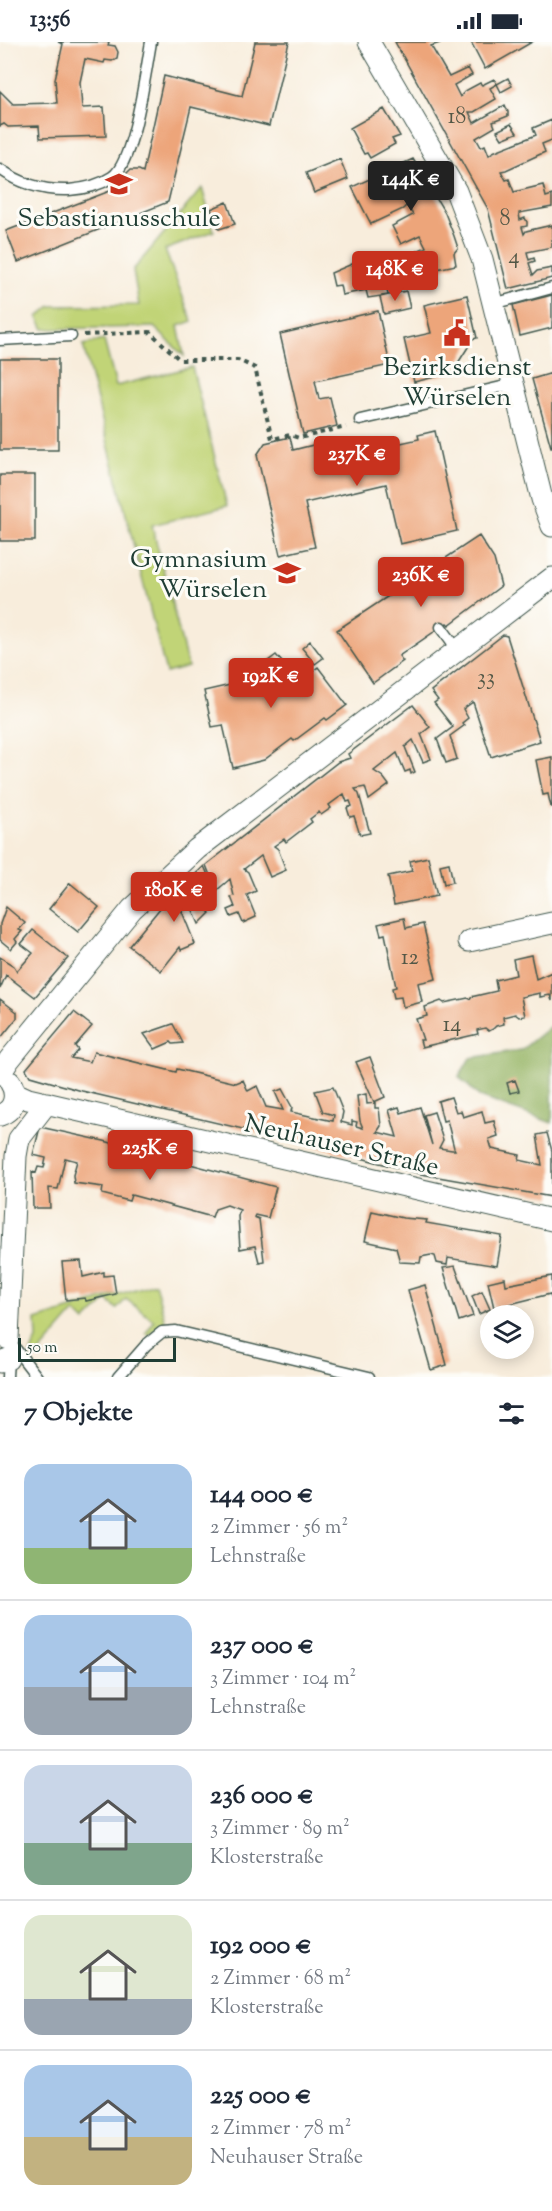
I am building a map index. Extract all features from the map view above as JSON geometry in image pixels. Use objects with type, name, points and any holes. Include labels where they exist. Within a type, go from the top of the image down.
[{"type":"street","points":[[369,42],[456,191],[482,259],[542,498],[552,526]]},
{"type":"street","points":[[19,1138],[3,1114],[14,1103],[15,1093],[7,1078],[0,1074],[132,909],[197,849],[552,578]]},
{"type":"street","points":[[469,940],[552,923]]},
{"type":"street","name":"Neuhauser Straße","points":[[15,1093],[28,1099],[552,1220]]},
{"type":"street","points":[[5,1356],[16,1156],[19,1138],[47,1103]]},
{"type":"lane","points":[[0,169],[27,184],[51,190],[84,189],[114,176],[130,148],[151,42]]},
{"type":"lane","points":[[493,304],[552,288]]},
{"type":"lane","points":[[0,340],[71,336]]},
{"type":"lane","points":[[360,420],[514,384]]},
{"type":"lane","points":[[441,627],[458,650]]},
{"type":"lane","points":[[118,1377],[146,1345],[162,1332],[176,1330],[369,1377]]},
{"type":"lane","points":[[5,1356],[37,1377]]},
{"type":"path","points":[[71,336],[150,332],[180,360],[238,360],[255,368],[272,439],[290,435],[299,438],[339,430],[360,420]]},
{"type":"green space","points":[[202,188],[214,231],[165,250],[192,321],[178,326],[184,356],[154,327],[44,329],[38,317],[51,306],[139,305],[133,270]]},
{"type":"green space","points":[[104,340],[116,386],[192,367],[227,506],[152,525],[188,667],[166,673],[83,345]]},
{"type":"green space","points":[[552,1025],[552,1123],[480,1097],[459,1077],[470,1058],[521,1050]]},
{"type":"green space","points":[[155,1283],[166,1325],[157,1327],[150,1336],[146,1333],[154,1321],[126,1299],[117,1309],[107,1300],[85,1322],[75,1312],[34,1359],[30,1355],[37,1339],[36,1320]]},
{"type":"building","points":[[58,42],[109,42],[108,45],[115,46],[118,52],[117,58],[112,61],[105,60],[104,63],[85,59],[80,82],[82,108],[104,107],[106,136],[40,138],[39,126],[8,127],[4,124],[0,126],[0,91],[13,104],[57,103],[55,79],[63,44]]},
{"type":"building","points":[[255,42],[289,42],[269,126],[191,107],[168,202],[18,262],[6,231],[123,186],[123,177],[130,170],[143,172],[164,76],[242,96]]},
{"type":"building","points":[[395,42],[443,42],[431,46],[449,77],[468,68],[472,75],[454,85],[460,97],[465,91],[480,83],[482,85],[494,79],[497,84],[490,88],[496,99],[474,112],[469,112],[474,123],[505,105],[508,116],[493,122],[495,127],[476,138],[481,147],[485,145],[489,155],[536,135],[533,128],[552,120],[552,140],[542,144],[545,152],[501,171],[506,180],[509,179],[514,192],[543,185],[546,197],[552,195],[552,207],[519,213],[520,220],[525,218],[527,222],[527,226],[522,227],[524,234],[526,231],[552,225],[552,247],[527,252],[529,260],[534,258],[535,261],[529,263],[533,275],[537,271],[552,268],[552,278],[508,289],[488,209]]},
{"type":"building","points":[[471,42],[532,42],[485,69]]},
{"type":"building","points":[[508,78],[512,86],[501,92],[497,84]]},
{"type":"building","points":[[384,109],[400,136],[392,139],[395,144],[370,158],[367,153],[364,154],[350,128]]},
{"type":"building","points":[[511,124],[517,133],[502,139],[497,131]]},
{"type":"building","points":[[340,159],[348,179],[314,193],[306,173]]},
{"type":"building","points":[[413,159],[445,213],[458,248],[454,253],[456,265],[427,271],[425,261],[420,262],[417,251],[426,247],[420,235],[401,244],[392,226],[413,215],[407,205],[371,224],[352,187]]},
{"type":"building","points":[[227,202],[235,224],[219,229],[211,209]]},
{"type":"building","points":[[373,255],[375,267],[382,265],[388,295],[368,298],[366,290],[342,295],[340,285],[334,286],[331,273]]},
{"type":"building","points":[[406,291],[410,308],[384,314],[380,297]]},
{"type":"building","points":[[467,295],[477,338],[469,340],[470,344],[455,364],[456,372],[414,382],[404,339],[431,333],[424,305]]},
{"type":"building","points":[[552,295],[552,328],[520,336],[513,305]]},
{"type":"building","points":[[378,311],[390,365],[315,381],[319,399],[330,397],[337,426],[303,434],[280,334]]},
{"type":"building","points":[[0,359],[58,359],[58,450],[0,450]]},
{"type":"building","points":[[552,373],[552,447],[551,447],[532,379]]},
{"type":"building","points":[[435,431],[457,531],[400,544],[386,484],[305,503],[315,547],[280,555],[257,455],[265,443],[290,437],[293,450],[325,442],[330,464],[379,452],[378,448],[419,439],[418,435]]},
{"type":"building","points":[[0,475],[35,475],[35,541],[0,541]]},
{"type":"building","points":[[479,536],[494,559],[501,586],[449,625],[447,623],[399,656],[403,661],[373,683],[337,630]]},
{"type":"building","points":[[503,635],[507,636],[540,741],[491,757],[473,702],[463,709],[468,718],[462,723],[465,725],[450,736],[457,759],[446,763],[437,739],[453,727],[434,703],[438,700],[431,691]]},
{"type":"building","points":[[310,641],[323,658],[315,664],[302,648]]},
{"type":"building","points":[[276,655],[288,669],[299,661],[309,674],[318,667],[347,705],[294,741],[292,739],[264,760],[233,768],[223,725],[212,727],[204,691],[239,683]]},
{"type":"building","points":[[413,705],[430,727],[421,734],[431,759],[423,762],[413,740],[405,747],[415,772],[411,774],[410,770],[405,772],[397,753],[374,771],[389,785],[369,800],[365,787],[355,789],[359,794],[370,833],[360,835],[354,816],[350,817],[347,808],[352,806],[350,801],[347,802],[344,794],[329,805],[331,808],[321,815],[319,812],[310,819],[312,822],[286,842],[284,839],[274,846],[278,849],[286,870],[270,877],[261,856],[244,869],[248,872],[256,891],[247,895],[256,917],[243,923],[239,914],[231,917],[228,910],[235,907],[231,897],[234,896],[230,879],[216,891],[206,865],[338,762],[350,758],[348,754]]},
{"type":"building","points":[[552,757],[551,807],[548,794],[543,795],[536,760]]},
{"type":"building","points":[[428,857],[437,896],[394,905],[388,876],[412,871],[410,861]]},
{"type":"building","points":[[449,863],[453,882],[444,884],[440,865]]},
{"type":"building","points":[[204,866],[215,891],[201,903],[210,913],[199,924],[189,901],[181,909],[195,944],[181,950],[180,947],[161,971],[129,946],[161,907]]},
{"type":"building","points":[[70,883],[99,907],[78,932],[49,909]]},
{"type":"building","points":[[6,907],[25,923],[15,939],[17,942],[11,949],[0,940],[0,924]]},
{"type":"building","points":[[404,918],[406,928],[423,924],[436,979],[418,983],[422,1002],[403,1007],[401,997],[394,998],[392,988],[396,987],[385,934],[381,935],[378,924]]},
{"type":"building","points":[[33,930],[68,958],[35,997],[6,975],[0,989],[0,957],[14,966],[17,971],[33,953],[21,944]]},
{"type":"building","points":[[531,955],[536,979],[552,972],[552,1001],[550,995],[540,997],[540,993],[521,997],[525,1016],[519,1017],[515,1014],[503,1017],[504,1024],[489,1031],[485,1028],[477,1030],[478,1034],[422,1047],[420,1040],[423,1040],[416,1019],[427,1016],[425,1007],[441,1001],[444,1003],[470,999],[497,991],[495,980],[516,975],[513,959]]},
{"type":"building","points":[[0,999],[17,1012],[17,1018],[0,1039]]},
{"type":"building","points":[[74,1012],[92,1026],[75,1046],[78,1050],[71,1058],[90,1062],[94,1052],[176,1072],[177,1069],[236,1083],[243,1080],[248,1091],[257,1086],[266,1107],[283,1110],[275,1092],[282,1089],[292,1107],[291,1112],[333,1121],[334,1115],[323,1112],[315,1091],[333,1087],[343,1112],[341,1122],[352,1125],[352,1121],[357,1122],[356,1126],[363,1128],[357,1096],[366,1094],[367,1104],[375,1103],[375,1108],[379,1108],[381,1126],[377,1132],[397,1137],[389,1110],[399,1107],[401,1113],[420,1107],[432,1145],[424,1115],[434,1112],[443,1140],[439,1148],[455,1150],[447,1120],[443,1121],[438,1101],[451,1097],[456,1112],[461,1111],[463,1117],[482,1111],[485,1123],[494,1121],[498,1136],[489,1139],[492,1149],[520,1155],[519,1160],[542,1165],[537,1135],[547,1133],[552,1151],[552,1197],[421,1174],[327,1149],[82,1091],[30,1076],[26,1069]]},
{"type":"building","points":[[173,1024],[183,1043],[173,1044],[171,1042],[155,1049],[144,1034]]},
{"type":"building","points":[[370,1057],[385,1097],[374,1102],[356,1062]]},
{"type":"building","points":[[515,1080],[519,1091],[510,1093],[507,1083]]},
{"type":"building","points":[[40,1127],[104,1141],[276,1187],[268,1218],[255,1215],[254,1217],[259,1219],[264,1261],[259,1262],[255,1246],[240,1249],[238,1216],[240,1210],[227,1205],[215,1209],[212,1217],[131,1195],[129,1201],[102,1194],[103,1187],[74,1183],[73,1175],[77,1161],[65,1158],[58,1189],[49,1188],[50,1208],[33,1208],[32,1172],[36,1173],[38,1167],[44,1168],[46,1158],[33,1155]]},
{"type":"building","points":[[372,1211],[502,1236],[497,1266],[448,1258],[447,1265],[437,1263],[435,1256],[431,1255],[421,1257],[420,1263],[400,1262],[396,1248],[365,1241]]},
{"type":"building","points":[[81,1261],[83,1277],[104,1272],[104,1276],[113,1275],[116,1294],[86,1301],[85,1298],[66,1300],[62,1262]]},
{"type":"building","points":[[455,1266],[473,1316],[459,1321],[443,1268]]},
{"type":"building","points":[[552,1276],[552,1300],[550,1294],[506,1305],[493,1305],[488,1282],[505,1278],[506,1285]]},
{"type":"building","points":[[425,1285],[447,1365],[431,1370],[408,1290]]},
{"type":"building","points":[[482,1291],[488,1305],[480,1305],[479,1314],[472,1296]]},
{"type":"place","name":"Sebastianusschule","points":[[119,184]]},
{"type":"place","name":"Bezirksdienst Würselen","points":[[457,333]]},
{"type":"place","name":"Gymnasium Würselen","points":[[287,573]]}]
